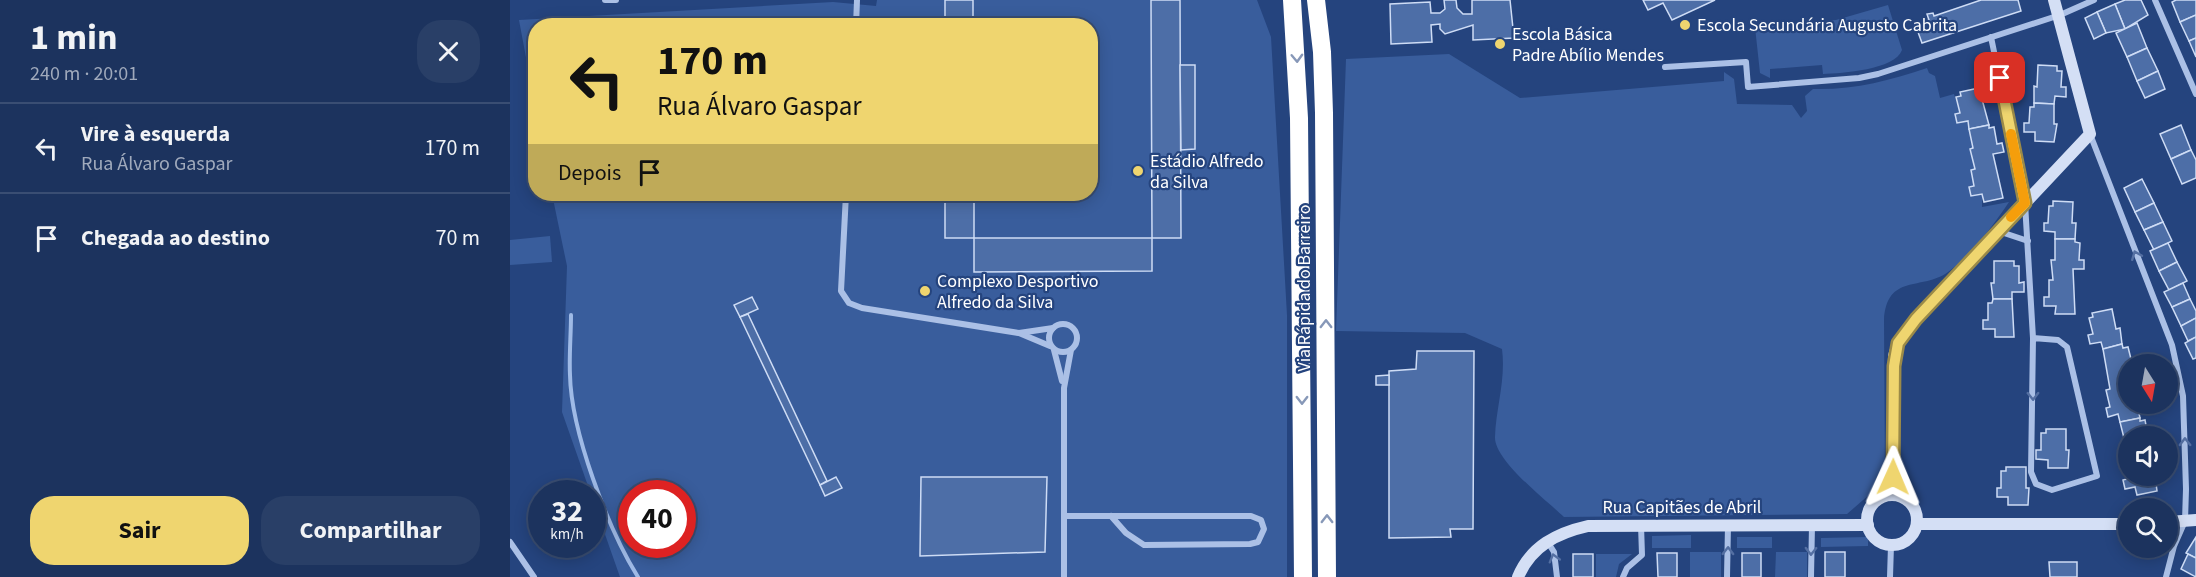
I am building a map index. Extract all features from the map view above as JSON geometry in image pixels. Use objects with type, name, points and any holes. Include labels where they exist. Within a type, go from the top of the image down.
[{"type":"highway","name":"Via Rápida do Barreiro","points":[[1293,0],[1299,118],[1302,577]]},
{"type":"highway","name":"Via Rápida do Barreiro","points":[[1316,0],[1322,52],[1324,103],[1327,577]]},
{"type":"street","points":[[605,0],[616,0]]},
{"type":"street","points":[[856,18],[857,0]]},
{"type":"street","points":[[2054,0],[2060,15],[2090,134],[2172,345],[2179,370],[2185,424],[2190,521],[2174,546],[2166,577]]},
{"type":"street","points":[[1665,67],[1746,62],[1748,87],[1841,80],[1878,74],[2060,15],[2094,0]]},
{"type":"street","points":[[2155,0],[2196,94]]},
{"type":"street","points":[[1991,37],[2025,203],[2033,338],[2031,472],[2037,484],[2052,490],[2097,476],[2067,347],[2058,340],[2033,338]]},
{"type":"street","points":[[1892,495],[1894,366],[1898,343],[1916,319],[2090,134]]},
{"type":"street","points":[[846,201],[840,286],[842,295],[849,303],[862,308],[1019,333],[1063,353],[1071,350],[1077,343],[1074,330],[1062,324],[1053,328],[1019,333]]},
{"type":"street","points":[[1998,231],[2028,241]]},
{"type":"street","points":[[1053,328],[1048,336],[1064,388]]},
{"type":"street","points":[[1064,577],[1064,388],[1071,350]]},
{"type":"street","points":[[1892,495],[1912,503],[1916,509],[1918,524],[1908,540],[1891,545],[1879,541],[1868,525],[1871,507],[1880,498],[1892,495]]},
{"type":"street","points":[[1064,516],[1111,516],[1251,516],[1261,520],[1264,529],[1258,542],[1250,544],[1144,545],[1126,533],[1111,516]]},
{"type":"street","points":[[1918,524],[2118,524]]},
{"type":"street","name":"Rua Capitães de Abril","points":[[1518,577],[1534,552],[1547,541],[1558,534],[1588,525],[1868,525]]},
{"type":"street","points":[[1623,577],[1627,568],[1642,555],[1641,525]]},
{"type":"street","points":[[1727,577],[1728,525]]},
{"type":"street","points":[[1811,577],[1812,525]]},
{"type":"street","points":[[1547,541],[1554,552],[1557,577]]},
{"type":"street","points":[[510,542],[534,577]]},
{"type":"street","points":[[1890,577],[1891,545]]},
{"type":"shaded area","name":"Complexo Desportivo Alfredo da Silva","points":[[877,0],[1257,0],[1271,37],[1287,315],[1287,577],[620,577],[606,537],[606,480],[586,480],[562,412],[567,266],[553,201],[1098,201],[1098,18],[554,18],[833,2],[876,6]]},
{"type":"shaded area","points":[[1888,5],[1902,50],[1889,62],[1867,69],[1842,73],[1823,74],[1822,65],[1770,69],[1770,78],[1760,73],[1755,27],[1836,20]]},
{"type":"shaded area","name":"Complexo Desportivo Alfredo da Silva","points":[[528,19],[528,68],[519,20]]},
{"type":"shaded area","points":[[1449,54],[1520,98],[1724,81],[1724,72],[1734,79],[1737,104],[1792,105],[1801,118],[1807,111],[1805,96],[1813,89],[1871,84],[1927,68],[1929,73],[1935,76],[1940,98],[1954,94],[1960,113],[1955,115],[1957,123],[1968,121],[1973,148],[1970,150],[1975,169],[1971,170],[1974,186],[1969,187],[1971,196],[1982,194],[1982,207],[2009,202],[1981,240],[1957,265],[1938,278],[1899,289],[1892,295],[1887,305],[1884,320],[1885,481],[1847,514],[1564,517],[1523,480],[1503,457],[1497,446],[1495,437],[1503,372],[1502,349],[1465,333],[1336,331],[1346,59]]},
{"type":"shaded area","points":[[550,236],[552,262],[510,265],[510,240]]},
{"type":"shaded area","points":[[1691,535],[1691,548],[1652,548],[1652,536]]},
{"type":"shaded area","points":[[1737,537],[1772,537],[1772,548],[1737,548]]},
{"type":"shaded area","points":[[1868,537],[1868,546],[1821,547],[1821,538]]},
{"type":"shaded area","points":[[1690,552],[1721,552],[1721,577],[1690,577]]},
{"type":"shaded area","points":[[1776,552],[1807,552],[1807,577],[1775,577]]},
{"type":"shaded area","points":[[1596,554],[1632,554],[1619,564],[1616,577],[1596,577]]},
{"type":"building","points":[[945,0],[973,0],[973,18],[945,18]]},
{"type":"building","points":[[1151,0],[1180,0],[1181,238],[1152,238]]},
{"type":"building","points":[[1444,0],[1456,0],[1457,8],[1463,14],[1472,14],[1472,0],[1510,0],[1514,38],[1473,40],[1473,25],[1445,34],[1440,29],[1440,24],[1431,25],[1432,42],[1391,44],[1390,4],[1430,2],[1431,13],[1440,13],[1445,9]]},
{"type":"building","points":[[1643,0],[1715,0],[1672,20],[1663,3],[1648,10]]},
{"type":"building","points":[[1981,0],[2018,0],[2021,11],[1922,43],[1918,32],[1923,22],[1929,20],[1927,14],[1933,13],[1934,16]]},
{"type":"building","points":[[2125,0],[2141,0],[2148,15],[2125,29],[2115,4]]},
{"type":"building","points":[[2196,0],[2196,15],[2180,22],[2172,2]]},
{"type":"building","points":[[2115,4],[2125,29],[2106,33],[2097,12]]},
{"type":"building","points":[[2097,12],[2106,33],[2094,39],[2085,18]]},
{"type":"building","points":[[2196,15],[2196,38],[2189,41],[2180,22]]},
{"type":"building","points":[[2137,23],[2147,48],[2127,57],[2116,33]]},
{"type":"building","points":[[2196,38],[2196,57],[2189,41]]},
{"type":"building","points":[[2147,48],[2158,71],[2137,81],[2127,57]]},
{"type":"building","points":[[1180,65],[1195,65],[1195,149],[1181,150]]},
{"type":"building","points":[[2038,65],[2057,66],[2057,71],[2062,71],[2061,87],[2066,87],[2066,97],[2055,96],[2054,104],[2034,103]]},
{"type":"building","points":[[2158,71],[2165,89],[2145,98],[2137,81]]},
{"type":"building","points":[[1979,88],[1989,125],[1969,129],[1968,121],[1957,123],[1955,114],[1960,113],[1956,97],[1961,96],[1960,92]]},
{"type":"building","points":[[2034,103],[2054,104],[2054,124],[2057,124],[2054,142],[2035,141],[2035,132],[2024,132],[2024,123],[2029,123],[2030,107],[2034,107]]},
{"type":"building","points":[[1989,125],[1989,128],[1994,127],[1997,144],[2002,143],[2004,152],[1993,154],[2003,198],[1984,202],[1982,194],[1971,196],[1969,187],[1974,186],[1971,170],[1975,169],[1970,149],[1973,148],[1969,129]]},
{"type":"building","points":[[2181,125],[2191,150],[2171,159],[2160,134]]},
{"type":"building","points":[[2191,150],[2196,160],[2196,178],[2182,184],[2171,159]]},
{"type":"building","points":[[2142,179],[2154,203],[2135,212],[2124,188]]},
{"type":"building","points":[[945,201],[974,201],[974,238],[945,238]]},
{"type":"building","points":[[2053,201],[2073,202],[2072,223],[2076,223],[2075,239],[2055,239],[2055,232],[2044,231],[2044,223],[2048,223],[2049,206],[2053,206]]},
{"type":"building","points":[[2154,203],[2163,222],[2144,230],[2135,212]]},
{"type":"building","points":[[2163,222],[2172,241],[2154,250],[2144,230]]},
{"type":"building","points":[[974,238],[1152,238],[1152,271],[974,272]]},
{"type":"building","points":[[2055,239],[2075,239],[2075,242],[2080,243],[2079,260],[2084,260],[2084,269],[2073,269],[2075,314],[2055,314],[2056,306],[2044,306],[2044,297],[2049,297],[2049,280],[2053,280],[2051,260],[2055,260]]},
{"type":"building","points":[[2168,243],[2177,262],[2159,271],[2150,251]]},
{"type":"building","points":[[1994,261],[2014,261],[2014,266],[2019,266],[2019,283],[2024,282],[2024,292],[2012,292],[2012,299],[1993,299],[1991,283],[1994,283]]},
{"type":"building","points":[[2177,262],[2187,281],[2169,290],[2159,271]]},
{"type":"building","points":[[2183,283],[2190,299],[2172,307],[2164,292]]},
{"type":"building","points":[[752,297],[758,309],[740,317],[734,305]]},
{"type":"building","points":[[1993,299],[2012,299],[2014,337],[1995,337],[1995,329],[1983,329],[1983,320],[1988,320],[1988,303],[1992,303]]},
{"type":"building","points":[[2190,299],[2196,311],[2196,318],[2181,326],[2172,307]]},
{"type":"building","points":[[2112,309],[2116,329],[2120,328],[2122,344],[2103,349],[2101,342],[2090,344],[2088,335],[2093,334],[2089,318],[2093,317],[2092,313]]},
{"type":"building","points":[[748,314],[827,481],[820,485],[740,317]]},
{"type":"building","points":[[2196,318],[2196,337],[2188,341],[2181,326]]},
{"type":"building","points":[[2196,337],[2196,358],[2193,359],[2185,343]]},
{"type":"building","points":[[2122,344],[2123,348],[2128,347],[2130,354],[2118,354],[2118,414],[2108,417],[2106,408],[2110,407],[2106,390],[2110,389],[2103,349]]},
{"type":"building","points":[[1417,351],[1474,351],[1473,529],[1450,529],[1451,537],[1389,538],[1389,371],[1416,369]]},
{"type":"building","points":[[1389,375],[1389,385],[1376,385],[1376,376]]},
{"type":"building","points":[[2118,414],[2139,414],[2140,418],[2120,422]]},
{"type":"building","points":[[2140,418],[2140,421],[2145,420],[2146,426],[2121,426],[2120,422]]},
{"type":"building","points":[[2046,429],[2066,429],[2066,450],[2069,450],[2068,468],[2048,468],[2048,460],[2036,459],[2036,450],[2041,450],[2041,433],[2046,433]]},
{"type":"building","points":[[2006,467],[2026,467],[2026,488],[2029,488],[2028,505],[2008,505],[2008,497],[1997,497],[1997,488],[2001,488],[2001,471],[2006,471]]},
{"type":"building","points":[[836,477],[842,488],[825,496],[820,485]]},
{"type":"building","points":[[921,477],[1047,477],[1045,552],[920,556]]},
{"type":"building","points":[[2124,486],[2156,486],[2157,491],[2137,495],[2135,487],[2125,489]]},
{"type":"building","points":[[2196,537],[2196,558],[2186,553]]},
{"type":"building","points":[[1825,552],[1845,552],[1845,577],[1825,577]]},
{"type":"building","points":[[1657,553],[1677,553],[1677,577],[1658,577]]},
{"type":"building","points":[[1742,553],[1761,553],[1761,577],[1742,577]]},
{"type":"building","points":[[1573,554],[1593,554],[1593,577],[1573,577]]},
{"type":"building","points":[[2188,554],[2196,558],[2196,577],[2181,569]]},
{"type":"building","points":[[2049,562],[2077,562],[2077,577],[2050,577]]},
{"type":"waterway","points":[[571,315],[572,398],[584,451],[615,533],[638,577]]},
{"type":"slow traffic","points":[[2011,134],[2025,203],[2011,217]]},
{"type":"place","name":"Escola Secundária Augusto Cabrita","points":[[1685,25]]},
{"type":"place","name":"Escola Básica Padre Abílio Mendes","points":[[1500,44]]},
{"type":"place","name":"Estádio Alfredo da Silva","points":[[1138,171]]},
{"type":"place","name":"Complexo Desportivo Alfredo da Silva","points":[[925,291]]},
{"type":"route","points":[[1893,477],[1894,356],[1898,343],[1916,319],[2025,203],[2000,78]]}]
